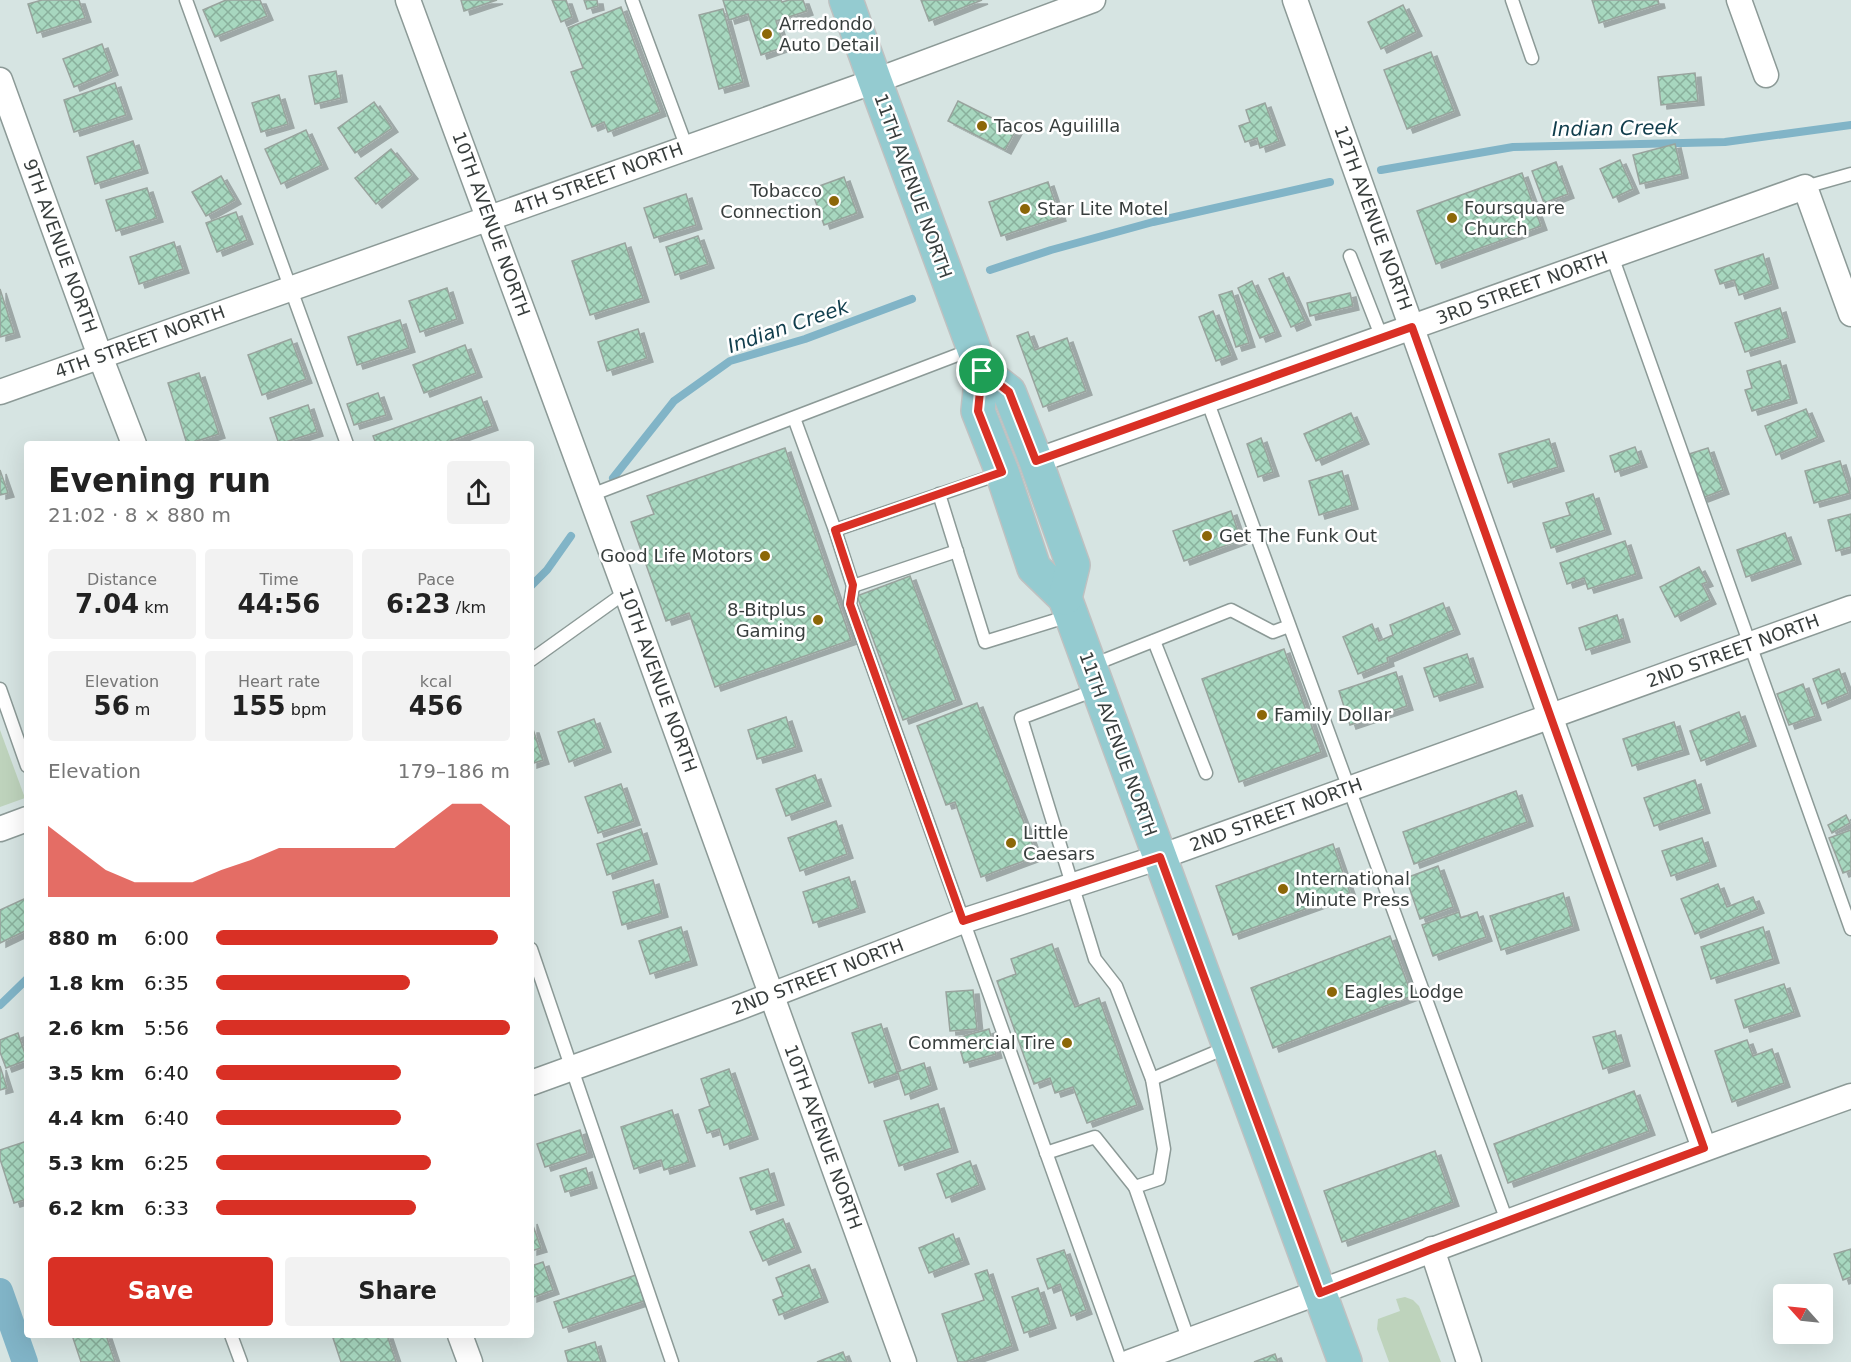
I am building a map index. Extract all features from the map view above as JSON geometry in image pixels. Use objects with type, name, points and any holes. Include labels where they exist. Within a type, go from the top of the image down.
[{"type":"main road","name":"11TH AVENUE NORTH","points":[[846,0],[978,360],[978,411],[1002,472],[1034,568],[1067,607],[1345,1362]]},
{"type":"main road","points":[[978,360],[1009,392],[1036,461],[1073,565],[1067,607]]},
{"type":"street","name":"10TH AVENUE NORTH","points":[[408,0],[591,495],[904,1362]]},
{"type":"street","name":"4TH STREET NORTH","points":[[0,392],[874,81],[1069,4],[1093,0]]},
{"type":"street","name":"12TH AVENUE NORTH","points":[[1295,0],[1704,1148]]},
{"type":"street","points":[[1739,0],[1766,75]]},
{"type":"street","name":"9TH AVENUE NORTH","points":[[0,80],[99,356],[133,441]]},
{"type":"street","name":"3RD STREET NORTH","points":[[1036,461],[1805,187]]},
{"type":"street","points":[[1805,187],[1851,314]]},
{"type":"street","name":"2ND STREET NORTH","points":[[534,1082],[963,921],[1160,857],[1851,608]]},
{"type":"street","points":[[0,829],[24,820]]},
{"type":"street","points":[[1130,1362],[1704,1148],[1851,1096]]},
{"type":"street","points":[[1432,1249],[1469,1362]]},
{"type":"street","points":[[461,1338],[470,1362]]},
{"type":"lane","points":[[186,0],[346,441]]},
{"type":"lane","points":[[633,0],[687,148]]},
{"type":"lane","points":[[1512,0],[1532,58]]},
{"type":"lane","points":[[1805,187],[1851,174]]},
{"type":"lane","points":[[1350,256],[1382,338]]},
{"type":"lane","points":[[1612,256],[1851,929]]},
{"type":"lane","points":[[591,495],[794,418],[978,360]]},
{"type":"lane","points":[[1207,400],[1507,1221]]},
{"type":"lane","points":[[794,418],[853,585],[850,604],[1121,1362]]},
{"type":"lane","points":[[835,530],[1002,472]]},
{"type":"lane","points":[[939,494],[985,642],[1067,607]]},
{"type":"lane","points":[[853,585],[957,551]]},
{"type":"lane","points":[[534,658],[626,592]]},
{"type":"lane","points":[[1135,1187],[1159,1179],[1164,1149],[1152,1079],[1116,986],[1095,959],[1021,718],[1154,641],[1231,610],[1273,632],[1290,626]]},
{"type":"lane","points":[[1154,641],[1206,773]]},
{"type":"lane","points":[[0,689],[24,757]]},
{"type":"lane","points":[[534,958],[672,1362]]},
{"type":"lane","points":[[1152,1079],[1229,1046]]},
{"type":"lane","points":[[1046,1153],[1095,1137],[1135,1187],[1189,1341]]},
{"type":"lane","points":[[232,1338],[241,1362]]},
{"type":"green space","points":[[0,730],[24,798],[0,807]]},
{"type":"green space","points":[[1405,1297],[1413,1300],[1419,1306],[1441,1362],[1389,1362],[1377,1329],[1378,1319],[1400,1311],[1396,1299]]},
{"type":"building","points":[[42,0],[79,0],[85,18],[37,33],[28,4]]},
{"type":"building","points":[[226,0],[260,0],[267,16],[215,37],[203,10]]},
{"type":"building","points":[[461,0],[497,0],[464,11]]},
{"type":"building","points":[[552,0],[566,0],[572,17],[561,22]]},
{"type":"building","points":[[584,0],[597,0],[598,6],[587,9]]},
{"type":"building","name":"Arredondo Auto Detail","points":[[723,0],[781,0],[782,2],[803,0],[807,11],[776,21],[784,47],[761,55],[748,14],[729,20]]},
{"type":"building","points":[[921,0],[982,0],[929,21]]},
{"type":"building","points":[[1592,0],[1658,0],[1659,4],[1599,23]]},
{"type":"building","points":[[1403,5],[1416,32],[1381,49],[1368,22]]},
{"type":"building","points":[[621,7],[660,112],[608,132],[604,122],[592,127],[571,72],[583,68],[568,28]]},
{"type":"building","points":[[723,9],[743,82],[719,89],[699,15]]},
{"type":"building","points":[[102,44],[112,71],[74,87],[63,59]]},
{"type":"building","points":[[1431,52],[1454,111],[1407,129],[1384,70]]},
{"type":"building","points":[[336,71],[341,98],[315,104],[309,76]]},
{"type":"building","points":[[1695,73],[1698,101],[1661,105],[1658,77]]},
{"type":"building","points":[[115,83],[126,115],[74,132],[64,100]]},
{"type":"building","points":[[279,95],[288,124],[261,132],[252,103]]},
{"type":"building","name":"Tacos Aguililla","points":[[958,101],[1016,130],[1005,150],[948,121]]},
{"type":"building","points":[[374,102],[392,128],[355,153],[338,128]]},
{"type":"building","points":[[1265,103],[1279,141],[1260,148],[1257,138],[1245,142],[1239,126],[1250,122],[1246,110]]},
{"type":"building","points":[[306,130],[322,165],[281,184],[265,149]]},
{"type":"building","points":[[133,141],[142,169],[95,184],[87,157]]},
{"type":"building","points":[[1675,144],[1682,174],[1640,184],[1633,155]]},
{"type":"building","points":[[391,149],[412,175],[376,204],[355,178]]},
{"type":"building","points":[[1620,160],[1633,189],[1613,198],[1600,169]]},
{"type":"building","points":[[1556,162],[1568,194],[1544,203],[1532,171]]},
{"type":"building","points":[[1522,173],[1541,226],[1436,264],[1417,211]]},
{"type":"building","points":[[221,176],[235,200],[206,216],[192,192]]},
{"type":"building","name":"Tobacco Connection","points":[[844,177],[857,213],[824,225],[811,189]]},
{"type":"building","name":"Star Lite Motel","points":[[1048,182],[1060,217],[1001,236],[989,202]]},
{"type":"building","points":[[147,188],[157,218],[116,231],[106,200]]},
{"type":"building","points":[[686,194],[696,225],[654,238],[644,208]]},
{"type":"building","points":[[236,212],[247,240],[217,252],[206,223]]},
{"type":"building","points":[[698,236],[708,264],[675,275],[666,247]]},
{"type":"building","points":[[174,242],[183,269],[139,284],[130,257]]},
{"type":"building","points":[[625,243],[643,298],[590,315],[572,261]]},
{"type":"building","points":[[1763,254],[1772,284],[1739,295],[1734,280],[1720,284],[1715,270]]},
{"type":"building","points":[[1283,273],[1305,321],[1291,327],[1269,279]]},
{"type":"building","points":[[1252,281],[1275,332],[1260,338],[1238,288]]},
{"type":"building","points":[[447,288],[457,319],[420,332],[409,301]]},
{"type":"building","points":[[0,289],[14,333],[0,337]]},
{"type":"building","points":[[1232,291],[1249,343],[1236,347],[1219,295]]},
{"type":"building","points":[[1350,293],[1353,306],[1310,316],[1307,303]]},
{"type":"building","points":[[1780,308],[1789,338],[1745,352],[1735,323]]},
{"type":"building","points":[[1213,311],[1231,355],[1216,361],[1199,317]]},
{"type":"building","points":[[400,320],[409,348],[357,365],[348,337]]},
{"type":"building","points":[[638,329],[647,358],[607,371],[598,342]]},
{"type":"building","points":[[1028,332],[1035,350],[1067,338],[1086,391],[1043,407],[1017,336]]},
{"type":"building","points":[[291,339],[306,379],[262,395],[248,355]]},
{"type":"building","points":[[465,345],[476,373],[424,393],[413,365]]},
{"type":"building","points":[[1780,361],[1791,399],[1752,411],[1745,390],[1752,388],[1747,371]]},
{"type":"building","points":[[199,373],[219,434],[197,441],[186,441],[168,383]]},
{"type":"building","points":[[378,393],[386,415],[354,425],[347,404]]},
{"type":"building","points":[[481,397],[492,426],[450,441],[375,441],[373,436]]},
{"type":"building","points":[[308,405],[317,432],[288,441],[278,441],[270,418]]},
{"type":"building","points":[[1806,409],[1818,437],[1776,455],[1765,426]]},
{"type":"building","points":[[1351,413],[1363,440],[1316,461],[1304,434]]},
{"type":"building","points":[[1261,438],[1273,472],[1258,477],[1247,444]]},
{"type":"building","points":[[1549,439],[1558,467],[1508,483],[1499,454]]},
{"type":"building","points":[[1635,447],[1641,463],[1615,472],[1610,456]]},
{"type":"building","points":[[785,448],[851,640],[715,687],[689,613],[666,621],[631,522],[654,514],[647,496]]},
{"type":"building","points":[[1708,448],[1723,490],[1702,498],[1686,455]]},
{"type":"building","points":[[1840,461],[1850,493],[1814,503],[1805,471]]},
{"type":"building","points":[[0,470],[8,493],[0,495]]},
{"type":"building","points":[[1342,471],[1352,505],[1319,515],[1309,481]]},
{"type":"building","points":[[1593,494],[1605,530],[1551,548],[1543,523],[1570,515],[1566,503]]},
{"type":"building","name":"Get The Funk Out","points":[[1231,511],[1241,540],[1184,561],[1173,531]]},
{"type":"building","points":[[1851,514],[1851,547],[1836,551],[1828,520]]},
{"type":"building","points":[[1785,533],[1795,560],[1746,577],[1737,550]]},
{"type":"building","points":[[1625,541],[1636,574],[1588,589],[1584,578],[1567,584],[1560,563]]},
{"type":"building","points":[[1699,567],[1707,582],[1702,584],[1710,600],[1675,617],[1660,587]]},
{"type":"building","points":[[910,576],[956,700],[903,720],[857,596]]},
{"type":"building","points":[[1443,603],[1454,630],[1387,658],[1388,662],[1358,674],[1343,637],[1372,624],[1379,641],[1393,635],[1390,625]]},
{"type":"building","points":[[1617,615],[1624,638],[1586,650],[1579,628]]},
{"type":"building","name":"Family Dollar","points":[[1284,649],[1321,752],[1239,782],[1202,679]]},
{"type":"building","points":[[1467,654],[1477,683],[1434,697],[1424,668]]},
{"type":"building","points":[[1839,669],[1848,693],[1822,704],[1813,679]]},
{"type":"building","points":[[1396,672],[1407,706],[1350,725],[1339,691]]},
{"type":"building","points":[[1803,684],[1815,716],[1789,725],[1777,694]]},
{"type":"building","points":[[977,703],[1037,856],[981,877],[955,802],[946,805],[917,726]]},
{"type":"building","points":[[1739,712],[1750,742],[1701,761],[1690,731]]},
{"type":"building","points":[[786,717],[796,747],[757,759],[748,730]]},
{"type":"building","points":[[594,719],[605,748],[569,762],[558,732]]},
{"type":"building","points":[[1674,722],[1683,750],[1632,766],[1623,739]]},
{"type":"building","points":[[534,732],[543,760],[534,763]]},
{"type":"building","points":[[815,775],[825,802],[786,816],[776,789]]},
{"type":"building","points":[[1695,780],[1704,809],[1654,826],[1644,798]]},
{"type":"building","points":[[621,784],[634,821],[598,833],[585,797]]},
{"type":"building","points":[[1516,791],[1527,822],[1414,864],[1403,832]]},
{"type":"building","points":[[1846,815],[1850,823],[1832,833],[1828,825]]},
{"type":"building","points":[[836,821],[847,854],[800,871],[788,838]]},
{"type":"building","points":[[641,829],[651,860],[607,875],[597,844]]},
{"type":"building","points":[[1851,830],[1851,870],[1843,873],[1829,838]]},
{"type":"building","points":[[1702,838],[1710,862],[1671,876],[1662,851]]},
{"type":"building","name":"International Minute Press","points":[[1333,844],[1350,893],[1233,935],[1216,886]]},
{"type":"building","points":[[1438,866],[1453,907],[1420,919],[1406,878]]},
{"type":"building","points":[[849,877],[859,908],[813,923],[803,892]]},
{"type":"building","points":[[653,880],[662,913],[622,925],[613,892]]},
{"type":"building","points":[[1718,884],[1727,907],[1753,897],[1758,909],[1695,934],[1681,899]]},
{"type":"building","points":[[1563,893],[1573,926],[1501,950],[1490,916]]},
{"type":"building","points":[[24,899],[24,931],[0,943],[0,910]]},
{"type":"building","points":[[1459,912],[1461,918],[1477,912],[1486,937],[1433,956],[1422,925]]},
{"type":"building","points":[[681,927],[691,961],[650,974],[639,941]]},
{"type":"building","points":[[1763,927],[1773,959],[1711,979],[1701,947]]},
{"type":"building","name":"Eagles Lodge","points":[[1390,936],[1412,996],[1273,1048],[1251,988]]},
{"type":"building","name":"Commercial Tire","points":[[1052,944],[1075,1007],[1099,998],[1137,1105],[1087,1123],[1073,1087],[1055,1093],[1050,1078],[1034,1084],[997,981],[1016,974],[1011,959]]},
{"type":"building","points":[[1784,984],[1794,1012],[1744,1028],[1735,1000]]},
{"type":"building","points":[[973,990],[977,1029],[950,1031],[946,992]]},
{"type":"building","points":[[881,1024],[897,1072],[924,1063],[931,1085],[905,1095],[898,1073],[869,1083],[852,1033]]},
{"type":"building","points":[[989,1029],[996,1054],[964,1063],[957,1038]]},
{"type":"building","points":[[1615,1031],[1624,1062],[1603,1069],[1593,1037]]},
{"type":"building","points":[[18,1033],[24,1051],[24,1061],[6,1068],[0,1052],[0,1040]]},
{"type":"building","points":[[1747,1040],[1753,1056],[1772,1049],[1784,1083],[1732,1102],[1715,1051]]},
{"type":"building","points":[[0,1066],[7,1088],[0,1090]]},
{"type":"building","points":[[729,1069],[752,1135],[724,1145],[719,1129],[707,1133],[699,1110],[710,1106],[701,1079]]},
{"type":"building","points":[[1634,1091],[1649,1131],[1508,1183],[1494,1144]]},
{"type":"building","points":[[938,1104],[952,1148],[899,1166],[884,1121]]},
{"type":"building","points":[[672,1110],[689,1162],[664,1170],[661,1160],[634,1169],[621,1127]]},
{"type":"building","points":[[580,1130],[587,1153],[545,1167],[537,1144]]},
{"type":"building","points":[[24,1142],[24,1200],[14,1203],[0,1159],[0,1150]]},
{"type":"building","points":[[1435,1151],[1453,1202],[1342,1242],[1324,1191]]},
{"type":"building","points":[[970,1161],[979,1185],[946,1198],[937,1174]]},
{"type":"building","points":[[586,1168],[591,1184],[565,1192],[560,1176]]},
{"type":"building","points":[[768,1169],[778,1201],[751,1210],[740,1178]]},
{"type":"building","points":[[783,1219],[795,1248],[763,1261],[750,1232]]},
{"type":"building","points":[[534,1228],[541,1248],[534,1250]]},
{"type":"building","points":[[953,1234],[963,1260],[929,1273],[919,1248]]},
{"type":"building","points":[[1851,1249],[1851,1277],[1843,1280],[1834,1254]]},
{"type":"building","points":[[1064,1250],[1086,1310],[1071,1316],[1060,1284],[1048,1289],[1037,1259]]},
{"type":"building","points":[[543,1262],[553,1290],[534,1297],[534,1265]]},
{"type":"building","points":[[809,1265],[822,1298],[779,1315],[773,1300],[783,1296],[776,1278]]},
{"type":"building","points":[[987,1270],[1012,1346],[965,1362],[958,1362],[942,1314],[984,1300],[975,1274]]},
{"type":"building","points":[[636,1275],[644,1301],[563,1328],[554,1302]]},
{"type":"building","points":[[1038,1288],[1050,1324],[1024,1333],[1012,1297]]},
{"type":"building","points":[[73,1338],[107,1338],[115,1362],[81,1362]]},
{"type":"building","points":[[333,1338],[388,1338],[396,1362],[341,1362]]},
{"type":"building","points":[[595,1342],[601,1362],[568,1362],[565,1351]]},
{"type":"building","points":[[843,1352],[847,1362],[817,1362]]},
{"type":"building","points":[[1275,1354],[1278,1362],[1254,1362]]},
{"type":"waterway","name":"Indian Creek","points":[[1381,170],[1513,147],[1725,142],[1851,125]]},
{"type":"waterway","name":"Indian Creek","points":[[990,270],[1051,250],[1153,222],[1330,182]]},
{"type":"waterway","name":"Indian Creek","points":[[613,478],[674,401],[730,361],[805,339],[912,299]]},
{"type":"waterway","name":"Indian Creek","points":[[534,583],[547,570],[571,536]]},
{"type":"waterway","name":"Indian Creek","points":[[0,1005],[24,982]]},
{"type":"waterway","points":[[0,1291],[25,1362]]},
{"type":"place","name":"Arredondo Auto Detail","points":[[767,34]]},
{"type":"place","name":"Tacos Aguililla","points":[[982,126]]},
{"type":"place","name":"Tobacco Connection","points":[[834,201]]},
{"type":"place","name":"Star Lite Motel","points":[[1025,209]]},
{"type":"place","name":"Foursquare Church","points":[[1452,218]]},
{"type":"place","name":"Get The Funk Out","points":[[1207,536]]},
{"type":"place","name":"Good Life Motors","points":[[765,556]]},
{"type":"place","name":"8-Bitplus Gaming","points":[[818,620]]},
{"type":"place","name":"Family Dollar","points":[[1262,715]]},
{"type":"place","name":"Little Caesars","points":[[1011,843]]},
{"type":"place","name":"International Minute Press","points":[[1283,889]]},
{"type":"place","name":"Eagles Lodge","points":[[1332,992]]},
{"type":"place","name":"Commercial Tire","points":[[1067,1043]]},
{"type":"route","points":[[1412,327],[1704,1148],[1320,1293],[1160,857],[963,921],[850,604],[853,585],[835,530],[1002,472],[978,411],[982,371],[1009,392],[1036,461],[1412,327]]}]
